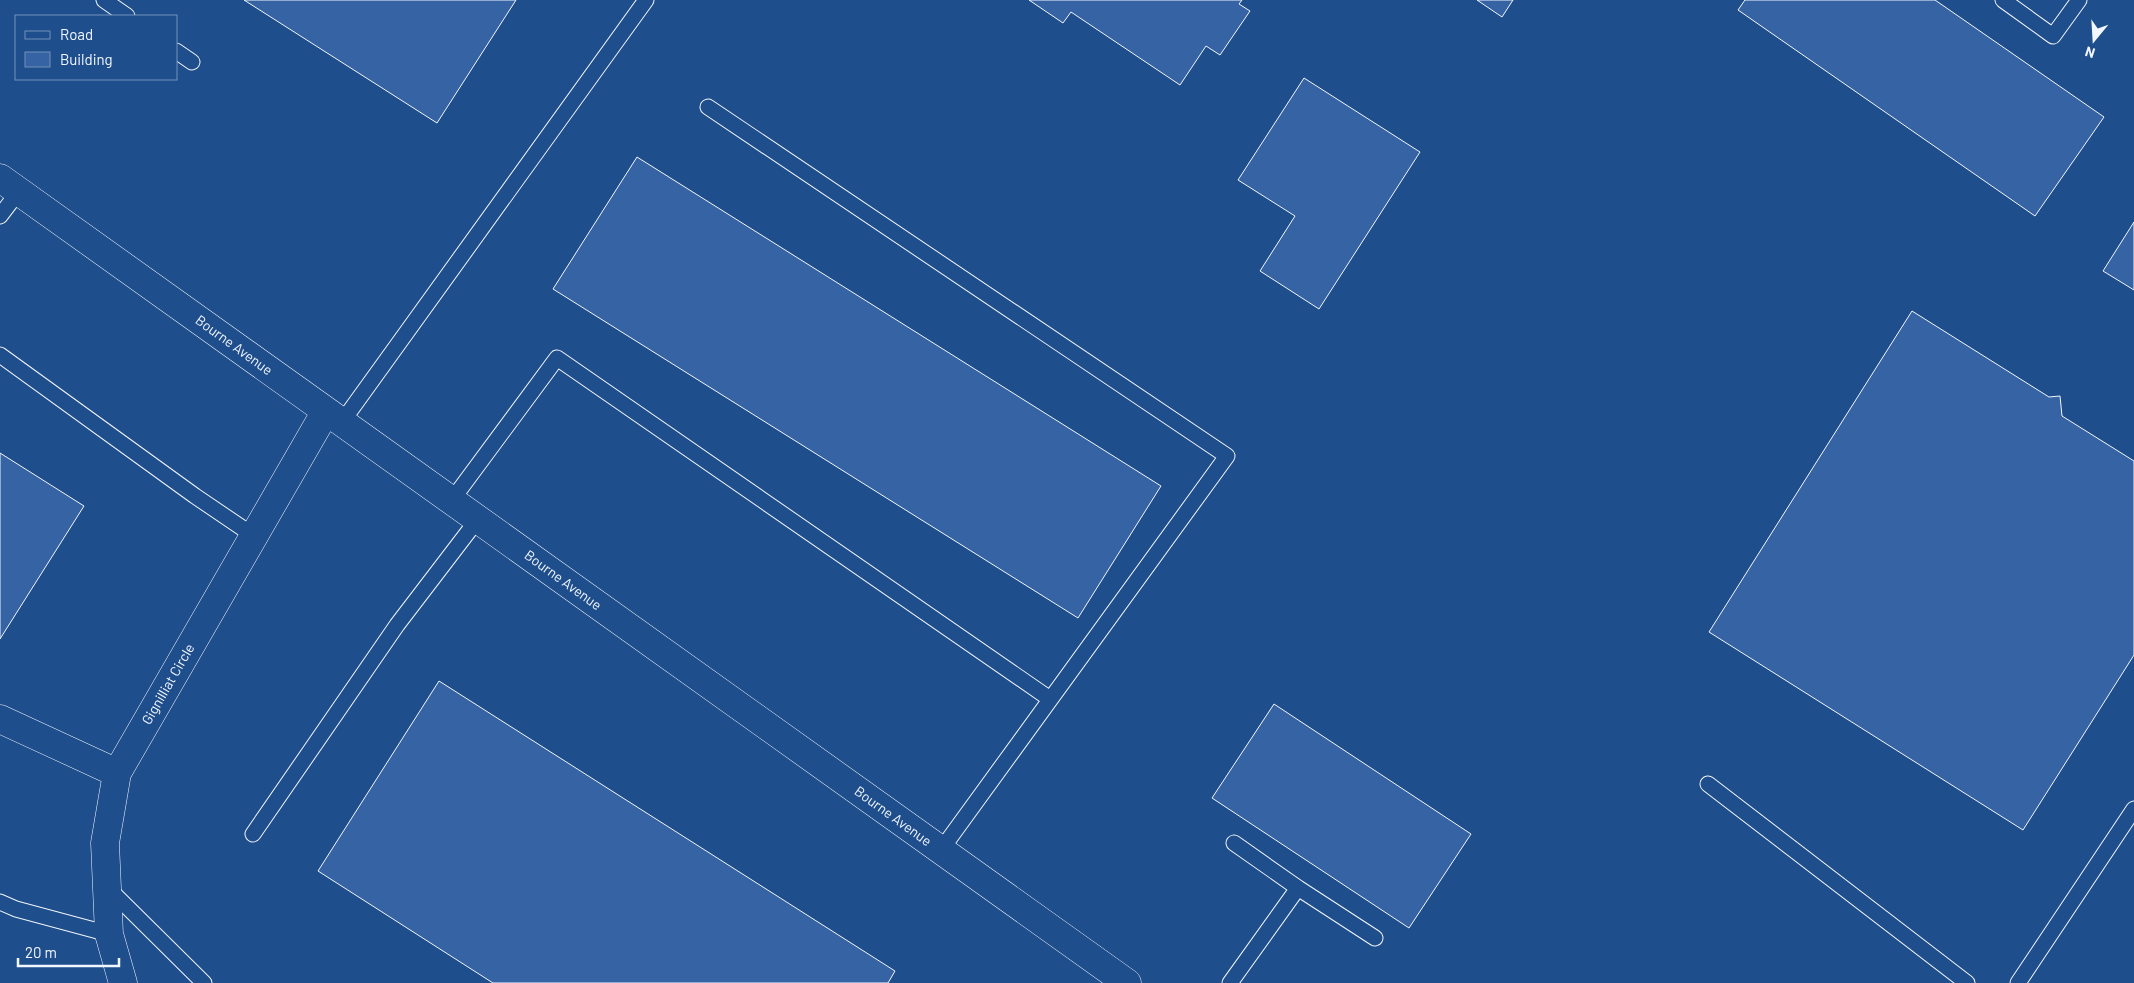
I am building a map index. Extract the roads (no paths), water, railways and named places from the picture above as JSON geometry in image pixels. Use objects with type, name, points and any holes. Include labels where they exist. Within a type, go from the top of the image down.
[{"type":"street","name":"Bourne Avenue","points":[[9,184],[941,850],[1111,978]]},
{"type":"street","name":"Gignilliat Circle","points":[[123,983],[109,934],[105,843],[118,772],[254,536],[334,416]]},
{"type":"street","points":[[0,719],[118,772]]},
{"type":"lane","points":[[104,0],[126,15]]},
{"type":"lane","points":[[334,416],[646,0]]},
{"type":"lane","points":[[2003,0],[2053,36],[2078,0]]},
{"type":"lane","points":[[178,52],[192,62]]},
{"type":"lane","points":[[708,108],[1227,456],[941,850]]},
{"type":"lane","points":[[0,216],[9,184]]},
{"type":"lane","points":[[0,355],[195,496],[254,536]]},
{"type":"lane","points":[[452,500],[557,358],[1050,699]]},
{"type":"lane","points":[[253,834],[397,625],[478,519]]},
{"type":"lane","points":[[1708,784],[1967,983]]},
{"type":"lane","points":[[2018,983],[2134,809]]},
{"type":"lane","points":[[1234,844],[1375,938]]},
{"type":"lane","points":[[107,887],[204,983]]},
{"type":"lane","points":[[1230,983],[1298,888]]},
{"type":"lane","points":[[0,902],[16,909],[109,934]]}]
